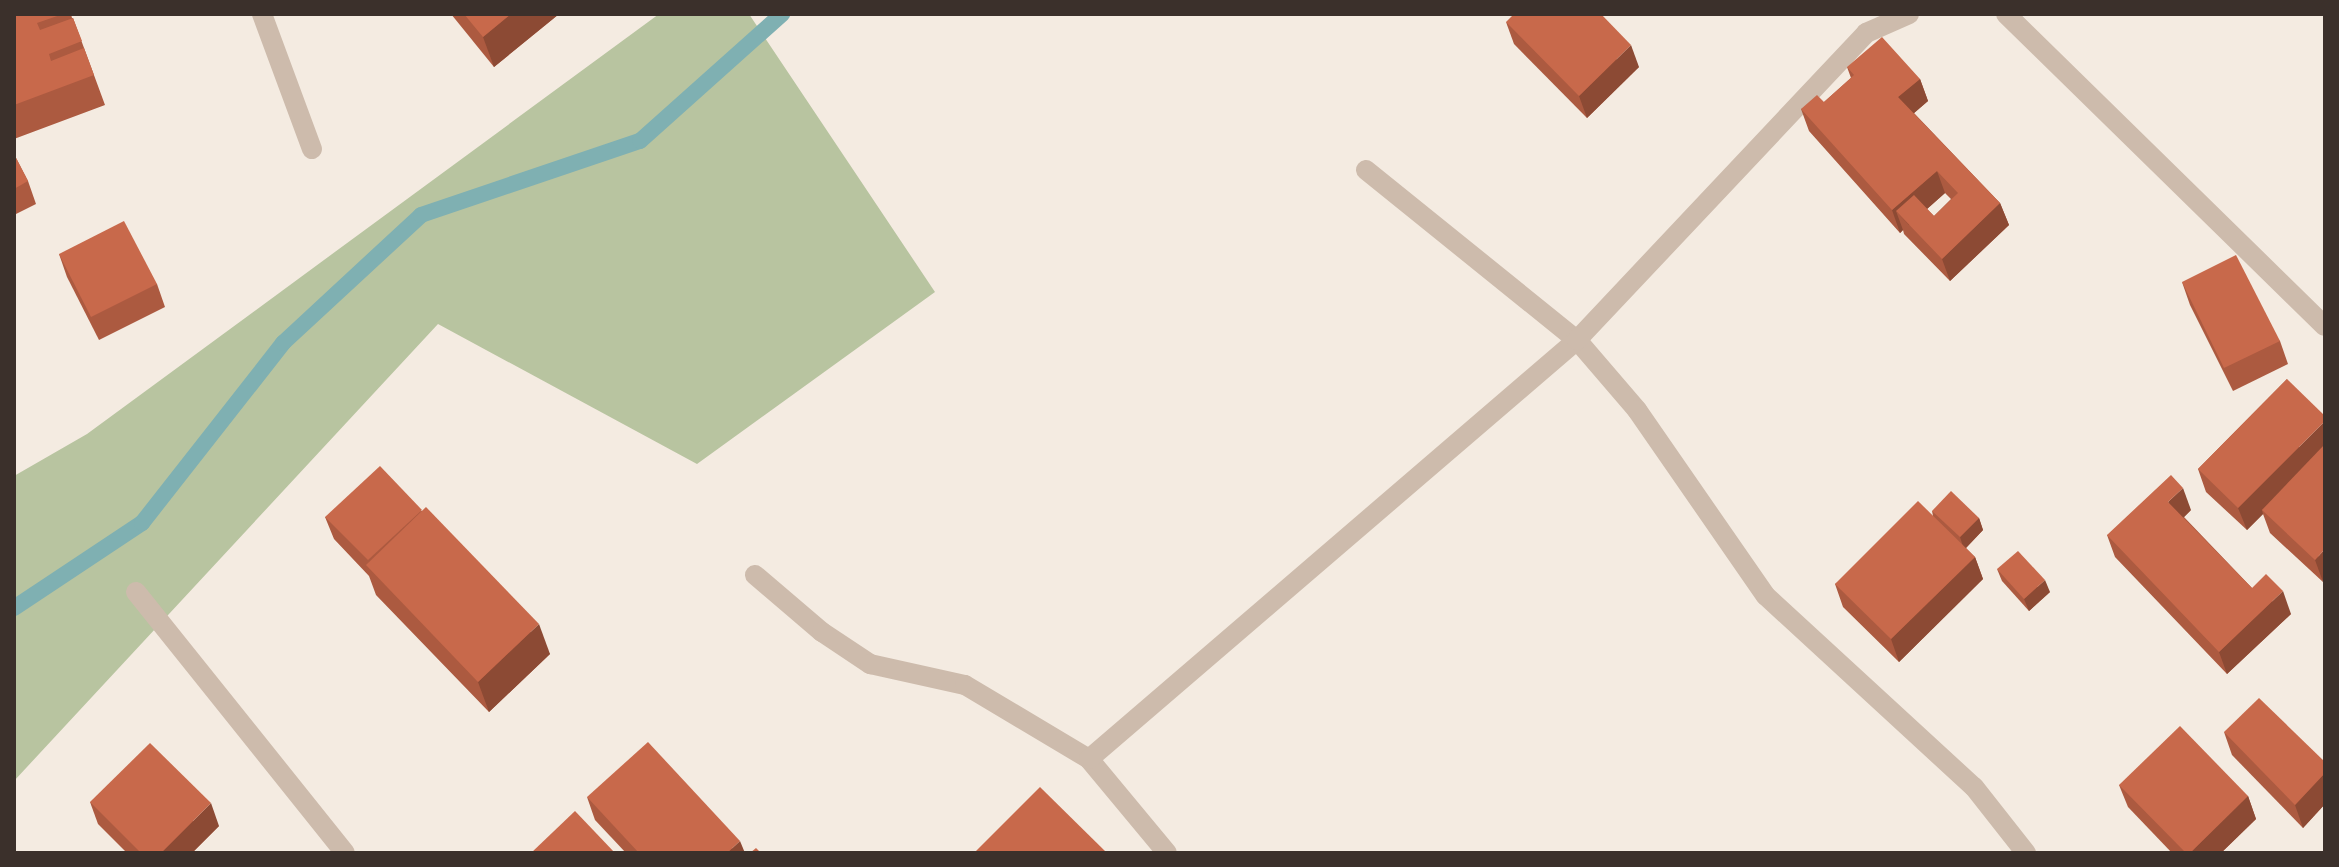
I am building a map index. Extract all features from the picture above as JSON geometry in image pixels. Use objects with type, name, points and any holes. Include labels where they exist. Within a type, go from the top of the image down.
[{"type":"street","points":[[262,14],[312,149]]},
{"type":"street","points":[[1089,759],[1577,340],[1866,33],[1909,14]]},
{"type":"street","points":[[2006,14],[2325,326]]},
{"type":"street","points":[[1366,170],[1577,340],[1637,410],[1766,596],[1974,787],[2026,853]]},
{"type":"street","points":[[755,575],[822,632],[870,664],[965,685],[1089,759],[1167,853]]},
{"type":"street","points":[[136,592],[345,853]]},
{"type":"green space","points":[[659,14],[749,14],[935,292],[697,464],[438,324],[14,781],[14,476],[87,434]]},
{"type":"building","points":[[14,14],[63,14],[37,23],[40,30],[73,18],[82,41],[49,54],[51,61],[84,48],[94,75],[14,105]]},
{"type":"building","points":[[464,14],[511,14],[483,37]]},
{"type":"building","points":[[1514,14],[1601,14],[1631,45],[1579,96],[1506,22]]},
{"type":"building","points":[[1882,37],[1920,79],[1898,97],[2000,203],[1942,259],[1896,211],[1914,195],[1934,216],[1958,193],[1937,171],[1892,210],[1801,109],[1817,95],[1824,102],[1854,75],[1847,67]]},
{"type":"building","points":[[14,154],[28,181],[14,189]]},
{"type":"building","points":[[124,221],[157,284],[91,317],[59,254]]},
{"type":"building","points":[[2236,255],[2280,341],[2224,368],[2182,282]]},
{"type":"building","points":[[2287,379],[2325,416],[2325,421],[2238,508],[2198,469]]},
{"type":"building","points":[[2325,444],[2325,549],[2315,560],[2262,510]]},
{"type":"building","points":[[380,466],[422,510],[368,560],[325,517]]},
{"type":"building","points":[[2171,475],[2183,488],[2168,502],[2252,588],[2266,574],[2283,591],[2219,652],[2107,535]]},
{"type":"building","points":[[1951,491],[1979,518],[1960,537],[1932,511]]},
{"type":"building","points":[[1918,501],[1975,557],[1891,639],[1835,584]]},
{"type":"building","points":[[426,507],[539,624],[478,682],[366,565]]},
{"type":"building","points":[[2018,551],[2045,580],[2024,599],[1997,569]]},
{"type":"building","points":[[2259,698],[2325,762],[2325,773],[2295,805],[2224,732]]},
{"type":"building","points":[[2180,726],[2248,796],[2190,853],[2186,853],[2119,785]]},
{"type":"building","points":[[648,742],[740,841],[727,853],[639,853],[587,797]]},
{"type":"building","points":[[150,743],[211,803],[161,853],[141,853],[90,802]]},
{"type":"building","points":[[1040,787],[1107,853],[974,853]]},
{"type":"building","points":[[575,811],[615,853],[531,853]]},
{"type":"waterway","points":[[14,608],[142,523],[283,343],[421,215],[640,141],[782,14]]}]
